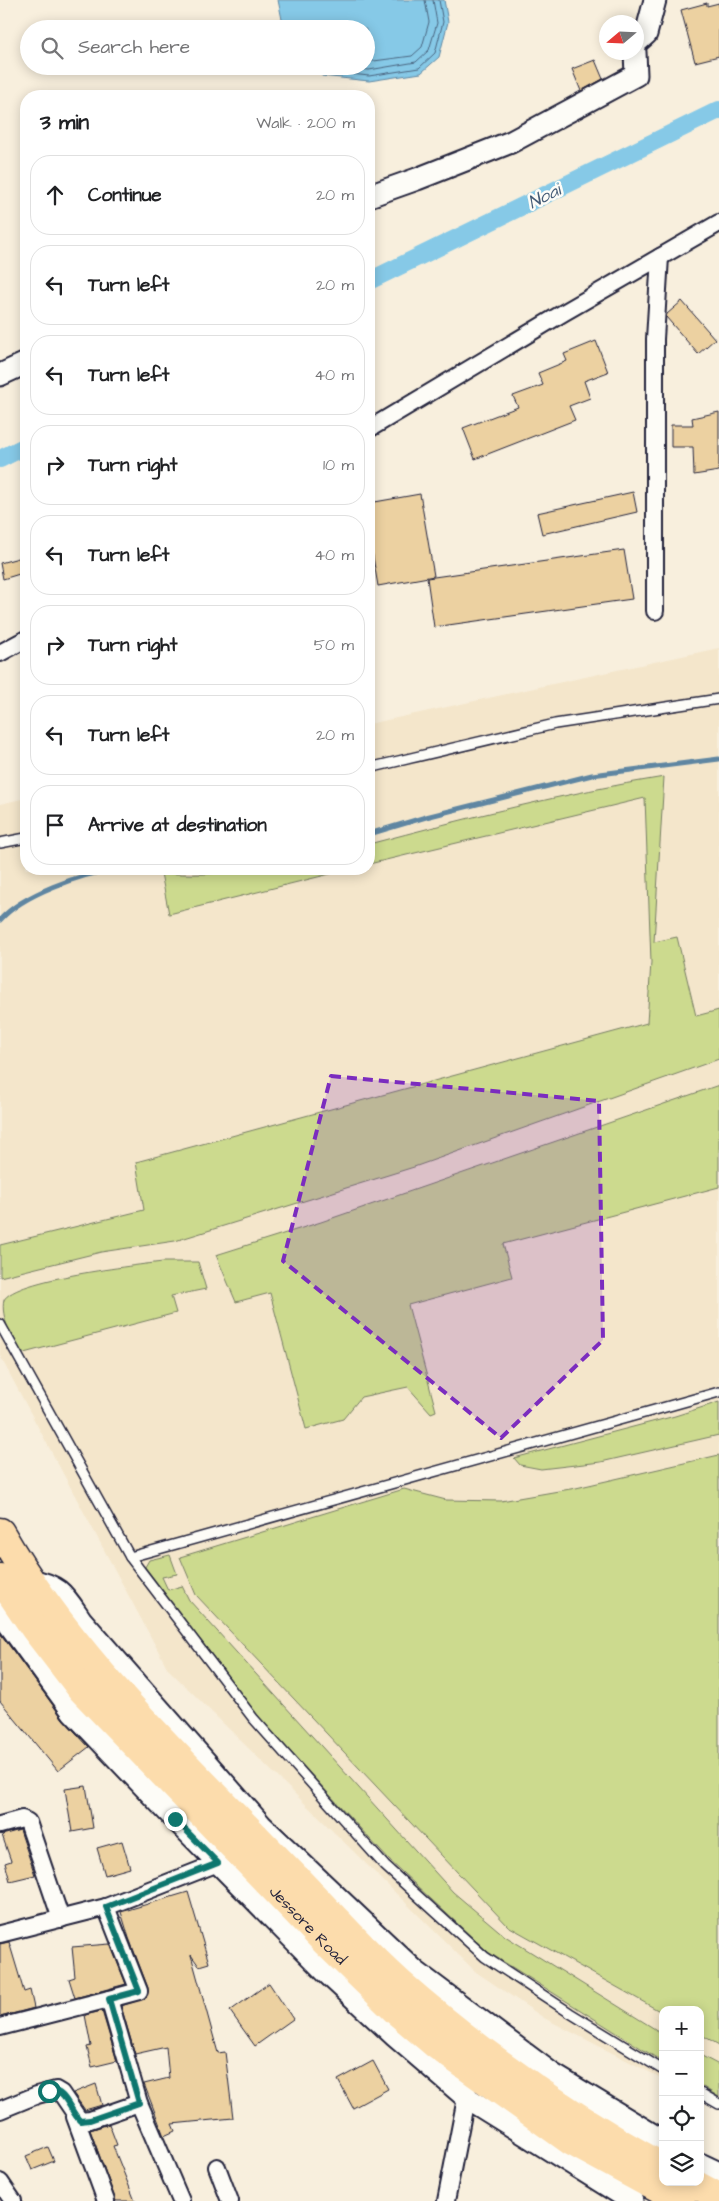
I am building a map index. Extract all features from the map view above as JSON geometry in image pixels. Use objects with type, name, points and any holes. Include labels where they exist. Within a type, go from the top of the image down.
[{"type":"highway","points":[[0,1532],[29,1580],[65,1630],[102,1676],[399,1982],[507,2068],[568,2110],[631,2163],[659,2166]]},
{"type":"highway","name":"Jessore Road","points":[[0,1578],[34,1628],[81,1689],[326,1943],[375,1990],[436,2045],[572,2142],[631,2163],[681,2201]]},
{"type":"highway","points":[[698,2186],[719,2197]]},
{"type":"street","points":[[644,36],[655,0]]},
{"type":"street","points":[[375,194],[418,180],[511,142],[636,75],[635,60]]},
{"type":"street","points":[[375,425],[719,223]]},
{"type":"street","points":[[655,611],[656,339],[660,257]]},
{"type":"street","points":[[0,375],[20,366]]},
{"type":"street","points":[[0,653],[20,642]]},
{"type":"street","points":[[0,1612],[73,1712],[326,1972],[395,2036],[467,2098],[631,2163],[632,2201]]},
{"type":"street","points":[[0,1824],[22,1819],[28,1822],[61,1919]]},
{"type":"street","points":[[0,1934],[106,1907],[218,1863]]},
{"type":"street","points":[[0,2028],[139,1991],[106,1907]]},
{"type":"street","points":[[109,1999],[139,2103],[181,2201]]},
{"type":"street","points":[[446,2201],[467,2098],[469,2068]]},
{"type":"street","points":[[0,2110],[37,2095],[56,2090],[61,2093],[75,2117],[106,2201]]},
{"type":"street","points":[[75,2117],[80,2121],[90,2120],[139,2103]]},
{"type":"street","points":[[704,2166],[719,2173]]},
{"type":"street","points":[[217,2167],[230,2201]]},
{"type":"street","points":[[0,2182],[13,2201]]},
{"type":"lane","points":[[375,767],[555,724],[719,700]]},
{"type":"lane","points":[[0,843],[20,839]]},
{"type":"lane","points":[[0,1324],[130,1557],[253,1718],[386,1866],[486,1957],[570,2014],[659,2068]]},
{"type":"lane","points":[[130,1557],[719,1392]]},
{"type":"lane","points":[[704,2095],[719,2104]]},
{"type":"highlighted area","points":[[331,1076],[599,1101],[603,1340],[501,1438],[283,1261]]},
{"type":"shaded area","points":[[719,648],[719,2111],[704,2102],[704,2006],[659,2006],[659,2077],[544,2018],[476,1972],[168,1669],[0,1356],[0,804],[20,799],[20,875],[375,875],[375,723]]},
{"type":"green space","points":[[664,777],[654,942],[677,937],[696,1016],[719,1010],[719,1059],[414,1167],[175,1241],[101,1252],[0,1277],[0,1245],[144,1210],[136,1162],[647,1023],[651,962],[645,798],[375,863],[375,842],[553,798]]},
{"type":"green space","points":[[161,875],[326,875],[169,914]]},
{"type":"green space","points":[[719,1085],[719,1187],[503,1244],[512,1277],[408,1305],[436,1411],[431,1413],[408,1387],[361,1397],[343,1419],[306,1429],[270,1293],[236,1302],[216,1255],[321,1222]]},
{"type":"green space","points":[[163,1262],[198,1262],[206,1289],[171,1296],[176,1313],[20,1354],[8,1328],[3,1307],[4,1300],[13,1292],[29,1286],[78,1274]]},
{"type":"green space","points":[[719,1402],[719,1435],[601,1462],[541,1469],[520,1465],[514,1458],[675,1416]]},
{"type":"green space","points":[[719,1455],[719,2045],[704,2036],[704,2006],[659,2006],[659,2011],[508,1926],[196,1595],[180,1557],[404,1489],[446,1500],[501,1501],[576,1488]]},
{"type":"green space","points":[[170,1555],[177,1574],[162,1577],[168,1590],[182,1586],[189,1600],[453,1892],[505,1936],[659,2032],[659,2059],[488,1952],[389,1860],[259,1717],[145,1567],[149,1560]]},
{"type":"green space","points":[[704,2057],[719,2065],[719,2097],[704,2088]]},
{"type":"water","points":[[278,0],[444,0],[448,22],[439,57],[421,73],[369,81],[321,75],[375,75],[375,20],[282,20]]},
{"type":"building","points":[[707,3],[707,6],[719,3],[719,56],[695,62],[681,10]]},
{"type":"building","points":[[595,60],[603,79],[581,91],[572,69]]},
{"type":"building","points":[[682,301],[715,339],[698,354],[666,317]]},
{"type":"building","points":[[596,341],[608,372],[584,381],[590,398],[569,406],[575,420],[475,459],[463,428],[518,407],[513,396],[543,385],[538,373],[567,361],[564,354]]},
{"type":"building","points":[[719,412],[719,471],[694,475],[693,447],[671,447],[671,425],[693,425],[692,418]]},
{"type":"building","points":[[633,492],[637,512],[542,534],[537,513]]},
{"type":"building","points":[[420,494],[434,576],[378,586],[375,568],[375,502]]},
{"type":"building","points":[[624,550],[632,599],[434,627],[427,578]]},
{"type":"building","points":[[20,558],[20,574],[3,579],[0,563]]},
{"type":"building","points":[[0,1633],[63,1719],[89,1747],[58,1771],[0,1701]]},
{"type":"building","points":[[86,1786],[93,1828],[72,1832],[65,1789]]},
{"type":"building","points":[[20,1830],[35,1875],[10,1881],[5,1863],[11,1861],[2,1835]]},
{"type":"building","points":[[122,1841],[130,1868],[105,1875],[97,1848]]},
{"type":"building","points":[[188,1892],[209,1963],[199,1966],[191,1955],[218,2053],[225,2052],[233,2118],[172,2124],[175,2131],[164,2136],[144,2084],[169,2078],[166,2047],[135,2054],[121,2006],[146,1998],[148,1988],[121,1912]]},
{"type":"building","points":[[9,1942],[24,1992],[30,1990],[34,2008],[0,2017],[0,1944]]},
{"type":"building","points":[[110,1944],[126,1984],[75,1998],[69,1979],[75,1977],[72,1947]]},
{"type":"building","points":[[269,1983],[293,2019],[255,2046],[230,2011]]},
{"type":"building","points":[[102,2011],[117,2061],[92,2067],[87,2047],[91,2046],[85,2015]]},
{"type":"building","points":[[373,2061],[388,2089],[353,2108],[338,2080]]},
{"type":"building","points":[[96,2084],[102,2105],[85,2110],[73,2093]]},
{"type":"building","points":[[109,2124],[117,2145],[113,2146],[135,2201],[116,2201],[90,2130]]},
{"type":"building","points":[[48,2147],[54,2161],[32,2170],[26,2156]]},
{"type":"waterway","name":"Noai","points":[[375,278],[719,110]]},
{"type":"waterway","name":"Noai","points":[[0,459],[20,449]]},
{"type":"waterway","points":[[375,832],[426,817],[592,775],[719,759]]},
{"type":"waterway","points":[[0,920],[23,902],[38,894],[86,875]]},
{"type":"route","points":[[49,2091],[56,2090],[61,2093],[75,2117],[80,2121],[90,2120],[139,2103],[109,1999],[139,1991],[106,1907],[218,1863],[175,1819]]}]
